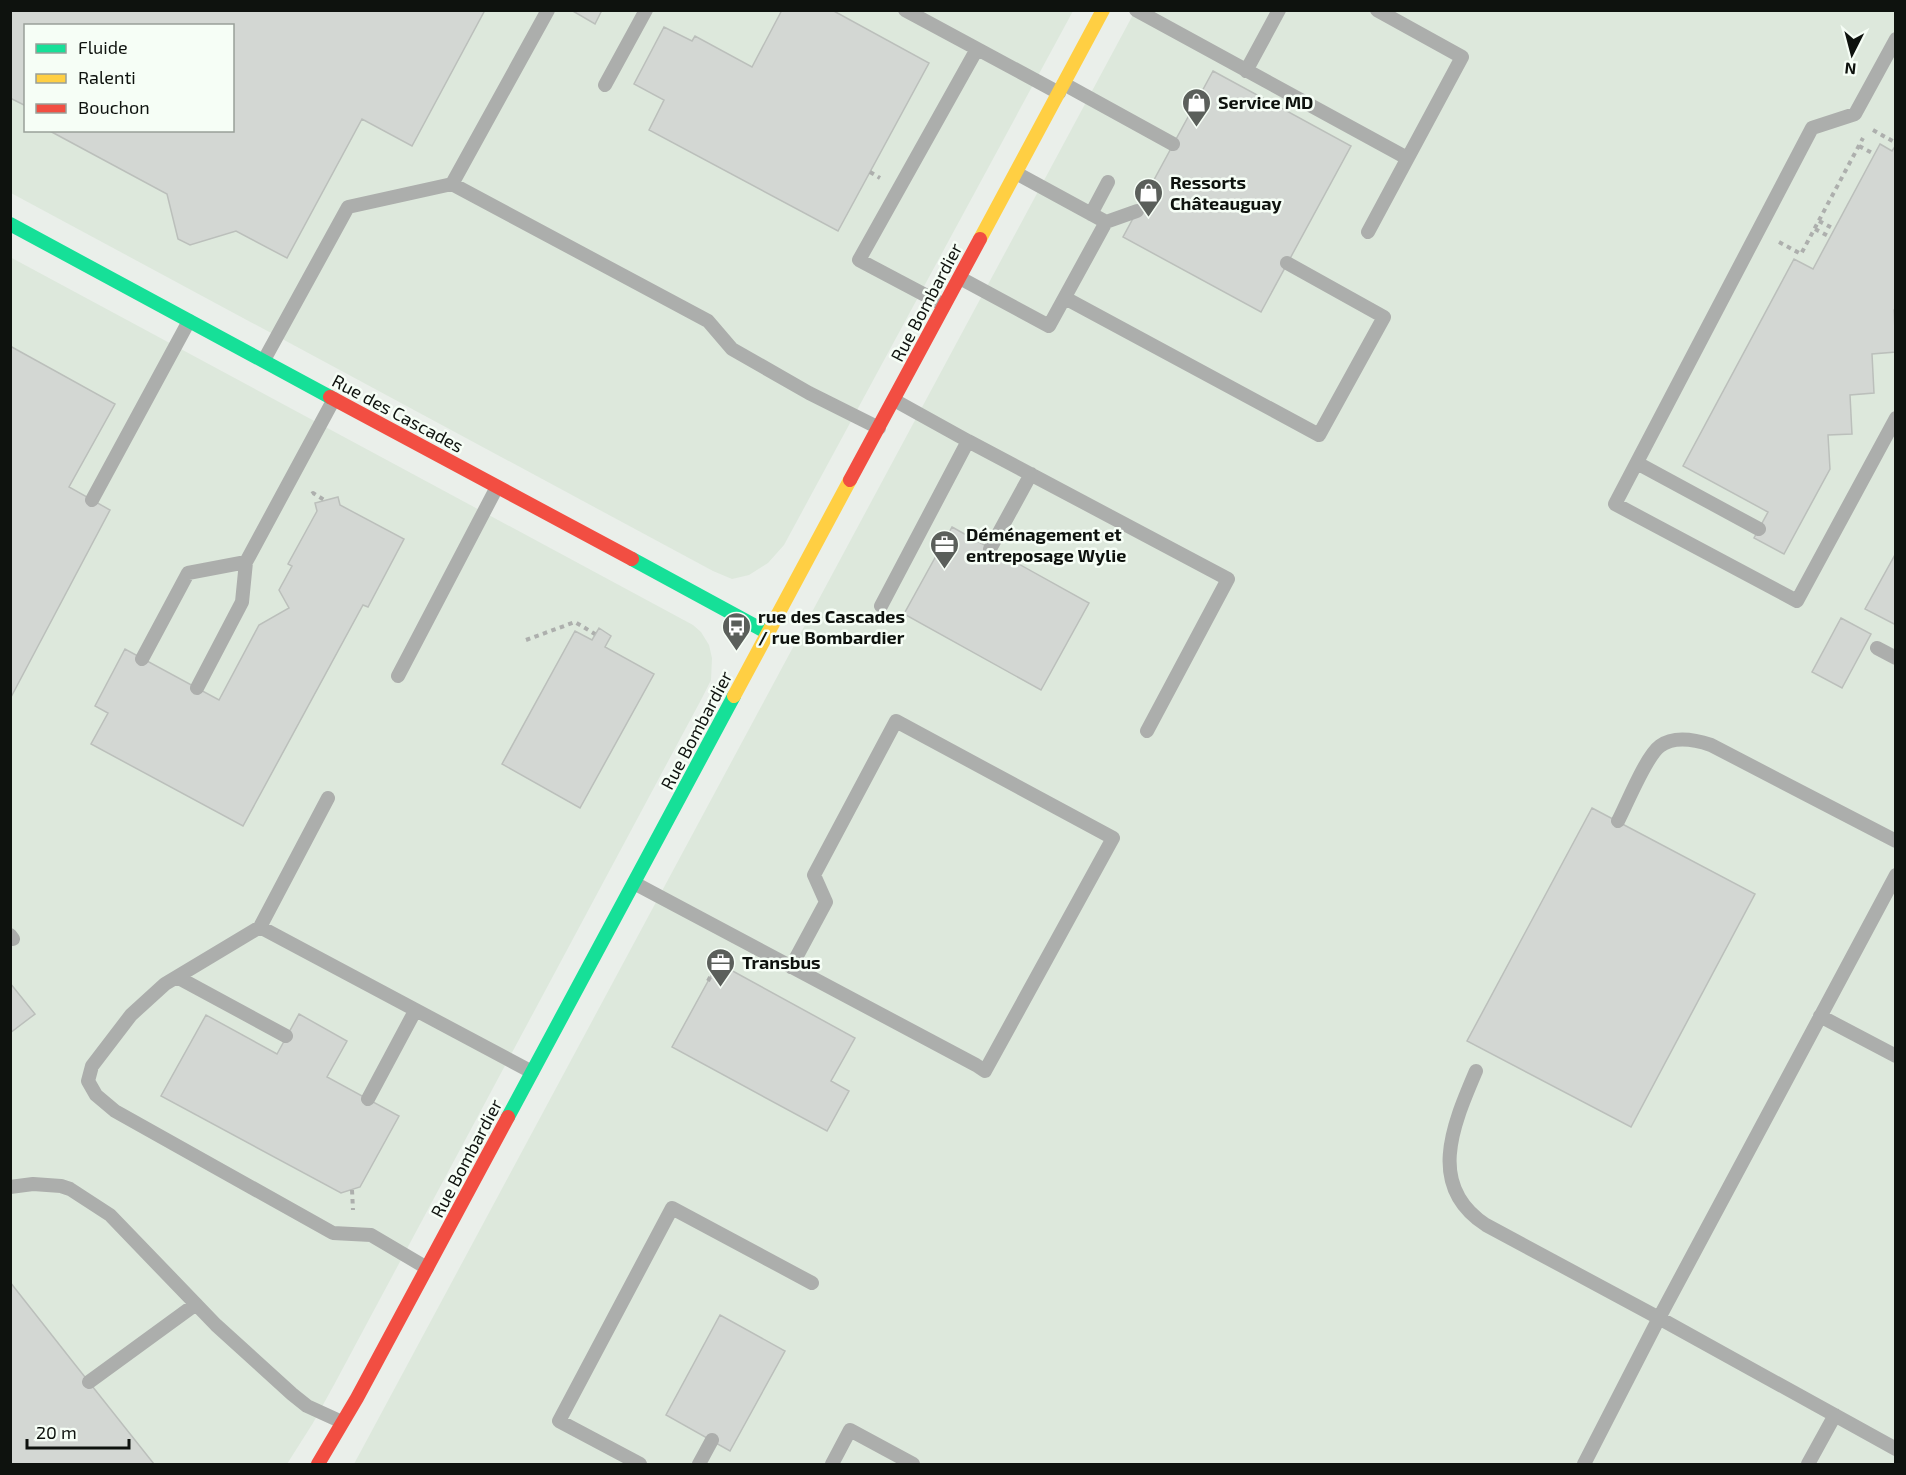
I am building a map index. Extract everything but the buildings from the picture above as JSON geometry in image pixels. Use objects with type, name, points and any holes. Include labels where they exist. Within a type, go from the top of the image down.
[{"type":"street","name":"Rue Bombardier","points":[[321,1460],[427,1268],[1103,10]]},
{"type":"street","name":"Rue des Cascades","points":[[10,224],[768,633]]},
{"type":"lane","points":[[452,184],[548,10]]},
{"type":"lane","points":[[605,85],[646,10]]},
{"type":"lane","points":[[905,10],[976,49],[1173,144]]},
{"type":"lane","points":[[1136,10],[1407,158]]},
{"type":"lane","points":[[1246,71],[1279,10]]},
{"type":"lane","points":[[1368,232],[1462,57],[1377,10]]},
{"type":"lane","points":[[1896,39],[1855,114],[1812,128],[1616,504],[1797,601],[1896,418]]},
{"type":"lane","points":[[944,306],[859,260],[976,49]]},
{"type":"lane","points":[[1016,173],[1106,222]]},
{"type":"lane","points":[[1091,214],[1108,182]]},
{"type":"lane","points":[[263,361],[348,207],[452,184],[708,321],[732,349],[809,393],[879,428]]},
{"type":"lane","points":[[960,278],[1049,326],[1106,222],[1137,211]]},
{"type":"lane","points":[[1065,298],[1319,435],[1384,317],[1287,263]]},
{"type":"lane","points":[[92,500],[189,321]]},
{"type":"lane","points":[[197,688],[243,602],[246,562],[334,399]]},
{"type":"lane","points":[[894,400],[1228,579],[1147,731]]},
{"type":"lane","points":[[880,606],[968,441]]},
{"type":"lane","points":[[1637,463],[1759,529]]},
{"type":"lane","points":[[990,549],[1030,474]]},
{"type":"lane","points":[[398,676],[497,487]]},
{"type":"lane","points":[[142,659],[188,573],[246,562]]},
{"type":"lane","points":[[1877,648],[1896,658]]},
{"type":"lane","points":[[634,883],[986,1071],[1113,838],[896,721],[814,875],[826,902],[792,967]]},
{"type":"lane","points":[[1618,821],[1649,759],[1660,746],[1678,740],[1694,739],[1711,745],[1896,840]]},
{"type":"lane","points":[[328,798],[260,927],[165,984],[131,1015],[92,1066],[88,1081],[96,1095],[114,1111],[333,1233],[371,1235],[427,1268]]},
{"type":"lane","points":[[1584,1464],[1659,1318],[1896,875]]},
{"type":"lane","points":[[260,927],[532,1072]]},
{"type":"lane","points":[[177,977],[286,1036]]},
{"type":"lane","points":[[368,1099],[415,1011]]},
{"type":"lane","points":[[1820,1016],[1896,1056]]},
{"type":"lane","points":[[1476,1071],[1455,1124],[1450,1151],[1450,1174],[1458,1198],[1472,1215],[1486,1225],[1896,1449]]},
{"type":"lane","points":[[10,1187],[33,1184],[61,1186],[111,1215],[216,1325],[292,1394],[307,1406],[343,1423]]},
{"type":"lane","points":[[640,1464],[559,1421],[672,1208],[812,1283]]},
{"type":"lane","points":[[89,1382],[196,1304]]},
{"type":"lane","points":[[1808,1464],[1834,1416]]},
{"type":"lane","points":[[832,1464],[850,1430],[914,1464]]},
{"type":"lane","points":[[699,1464],[712,1440]]},
{"type":"lane","points":[[321,1460],[338,1464]]},
{"type":"path","points":[[1868,128],[1896,143]]},
{"type":"path","points":[[1801,254],[1864,137]]},
{"type":"path","points":[[1859,146],[1874,154]]},
{"type":"path","points":[[1819,221],[1834,229]]},
{"type":"path","points":[[1815,229],[1830,237]]},
{"type":"path","points":[[307,503],[313,493],[326,501]]},
{"type":"path","points":[[526,640],[574,622],[595,634]]},
{"type":"path","points":[[708,981],[722,956]]},
{"type":"shaded area","points":[[10,11],[1073,11],[784,545],[768,563],[749,575],[732,579],[713,571],[11,193]]},
{"type":"shaded area","points":[[1135,11],[1895,11],[1895,1464],[354,1464]]},
{"type":"shaded area","points":[[10,257],[693,625],[701,632],[709,645],[712,658],[711,680],[702,698],[335,1383],[287,1464],[11,1464]]},
{"type":"traffic: fast","points":[[10,224],[330,397]]},
{"type":"traffic: fast","points":[[632,559],[768,633]]},
{"type":"traffic: fast","points":[[508,1117],[734,696]]},
{"type":"traffic: slow","points":[[980,239],[1103,10]]},
{"type":"traffic: slow","points":[[734,696],[850,480]]},
{"type":"traffic: jam","points":[[850,480],[980,239]]},
{"type":"traffic: jam","points":[[330,397],[632,559]]},
{"type":"traffic: jam","points":[[318,1464],[357,1398],[508,1117]]},
{"type":"place","name":"Service MD","points":[[1197,128]]},
{"type":"place","name":"Ressorts Châteauguay","points":[[1149,218]]},
{"type":"place","name":"Déménagement et entreposage Wylie","points":[[945,570]]},
{"type":"place","name":"rue des Cascades / rue Bombardier","points":[[737,652]]},
{"type":"place","name":"Transbus","points":[[721,988]]}]
